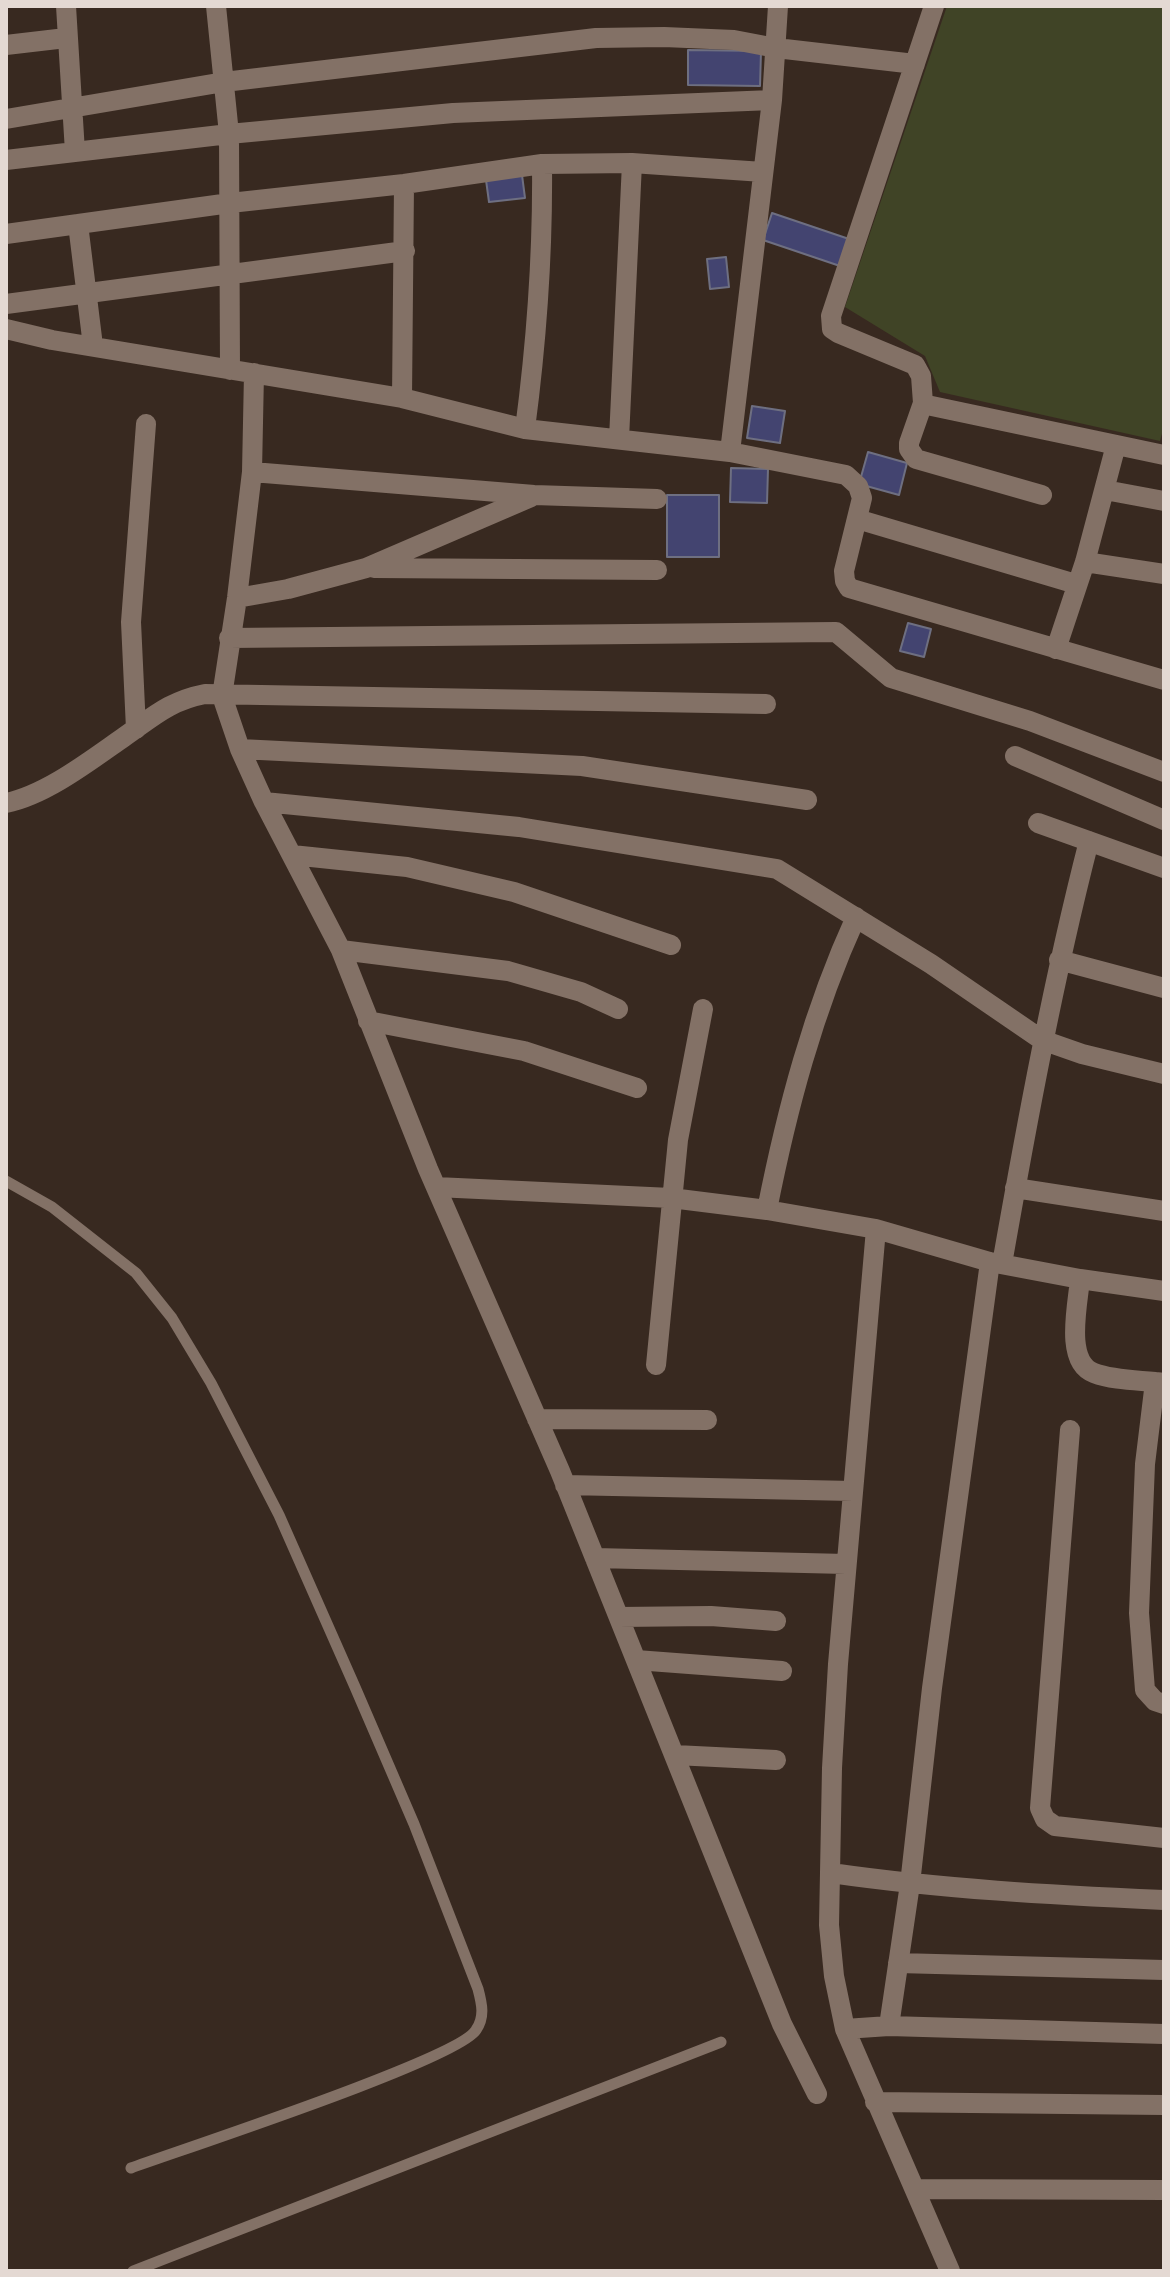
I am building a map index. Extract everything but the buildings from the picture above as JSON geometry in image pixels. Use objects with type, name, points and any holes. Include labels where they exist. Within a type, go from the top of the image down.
[{"type":"street","points":[[66,6],[75,152]]},
{"type":"street","points":[[216,6],[229,134],[232,274],[230,370]]},
{"type":"street","points":[[730,452],[772,100],[778,6]]},
{"type":"street","points":[[934,6],[830,323],[838,333],[915,365],[921,376],[923,403],[909,443],[909,449],[916,459],[1042,495]]},
{"type":"street","points":[[6,45],[66,38]]},
{"type":"street","points":[[6,119],[224,82],[596,38],[734,40],[776,48],[915,64]]},
{"type":"street","points":[[6,160],[229,134],[453,113],[772,100]]},
{"type":"street","points":[[6,234],[542,164],[632,163],[763,172]]},
{"type":"street","points":[[619,439],[632,163]]},
{"type":"street","points":[[525,429],[537,337],[543,246],[542,164]]},
{"type":"street","points":[[402,398],[404,184]]},
{"type":"street","points":[[78,224],[93,346]]},
{"type":"street","points":[[6,304],[405,251]]},
{"type":"street","points":[[6,329],[52,340],[402,398],[525,429],[730,452],[846,475],[858,486],[862,498],[844,571],[849,588],[1164,680]]},
{"type":"street","points":[[254,373],[252,472],[222,696],[240,749],[264,802],[341,950],[436,1187],[595,1558],[782,2024],[817,2094]]},
{"type":"street","points":[[923,403],[1164,455]]},
{"type":"street","points":[[136,729],[131,622],[146,424]]},
{"type":"street","points":[[1056,649],[1085,562],[1116,445]]},
{"type":"street","points":[[252,472],[534,495],[657,499]]},
{"type":"street","points":[[1105,490],[1164,501]]},
{"type":"street","points":[[237,598],[288,589],[366,568],[534,495]]},
{"type":"street","points":[[857,519],[1076,584]]},
{"type":"street","points":[[1085,562],[1164,574]]},
{"type":"street","points":[[366,568],[657,570]]},
{"type":"street","points":[[229,638],[836,632],[845,636],[879,669],[903,683],[1030,721],[1164,772]]},
{"type":"street","points":[[6,803],[40,791],[171,703],[205,694],[766,704]]},
{"type":"street","points":[[240,749],[582,766],[807,800]]},
{"type":"street","points":[[1015,756],[1164,820]]},
{"type":"street","points":[[264,802],[519,827],[777,869],[856,917],[1042,1040],[1082,1054],[1164,1074]]},
{"type":"street","points":[[1038,823],[1164,868]]},
{"type":"street","points":[[889,2026],[910,1884],[934,1673],[996,1263],[1015,1188],[1059,960],[1089,841]]},
{"type":"street","points":[[292,855],[407,867],[514,892],[671,945]]},
{"type":"street","points":[[767,1210],[797,1078],[833,970],[856,917]]},
{"type":"street","points":[[341,950],[508,971],[581,992],[618,1009]]},
{"type":"street","points":[[1059,960],[1164,988]]},
{"type":"street","points":[[656,1365],[671,1198],[685,1097],[703,1009]]},
{"type":"street","points":[[368,1021],[524,1051],[637,1088]]},
{"type":"street","points":[[436,1187],[671,1198],[767,1210],[876,1229],[996,1263],[1164,1291]]},
{"type":"street","points":[[1015,1188],[1164,1211]]},
{"type":"street","points":[[876,1229],[846,1564],[832,1768],[829,1925],[834,1976],[845,2029],[950,2271]]},
{"type":"street","points":[[1080,1279],[1075,1340],[1077,1355],[1083,1366],[1095,1373],[1160,1383],[1144,1478],[1139,1613],[1145,1690],[1155,1701],[1164,1704]]},
{"type":"street","points":[[537,1419],[707,1420]]},
{"type":"street","points":[[1070,1430],[1040,1808],[1045,1819],[1055,1826],[1164,1838]]},
{"type":"street","points":[[565,1485],[853,1491]]},
{"type":"street","points":[[595,1558],[846,1564]]},
{"type":"street","points":[[619,1617],[711,1616],[776,1621]]},
{"type":"street","points":[[636,1660],[782,1671]]},
{"type":"street","points":[[675,1755],[776,1760]]},
{"type":"street","points":[[831,1873],[1003,1893],[1164,1900]]},
{"type":"street","points":[[898,1963],[1164,1970]]},
{"type":"street","points":[[845,2029],[889,2026],[1164,2034]]},
{"type":"street","points":[[875,2102],[1164,2105]]},
{"type":"street","points":[[915,2189],[1164,2190]]},
{"type":"lane","points":[[6,1181],[52,1207],[136,1273],[172,1318],[211,1383],[279,1515],[414,1824],[478,1989],[483,2011],[476,2032],[460,2045],[351,2090],[131,2168]]},
{"type":"lane","points":[[133,2271],[721,2042]]},
{"type":"green space","points":[[947,6],[1164,6],[1164,426],[1160,441],[940,392],[925,356],[845,307]]}]
